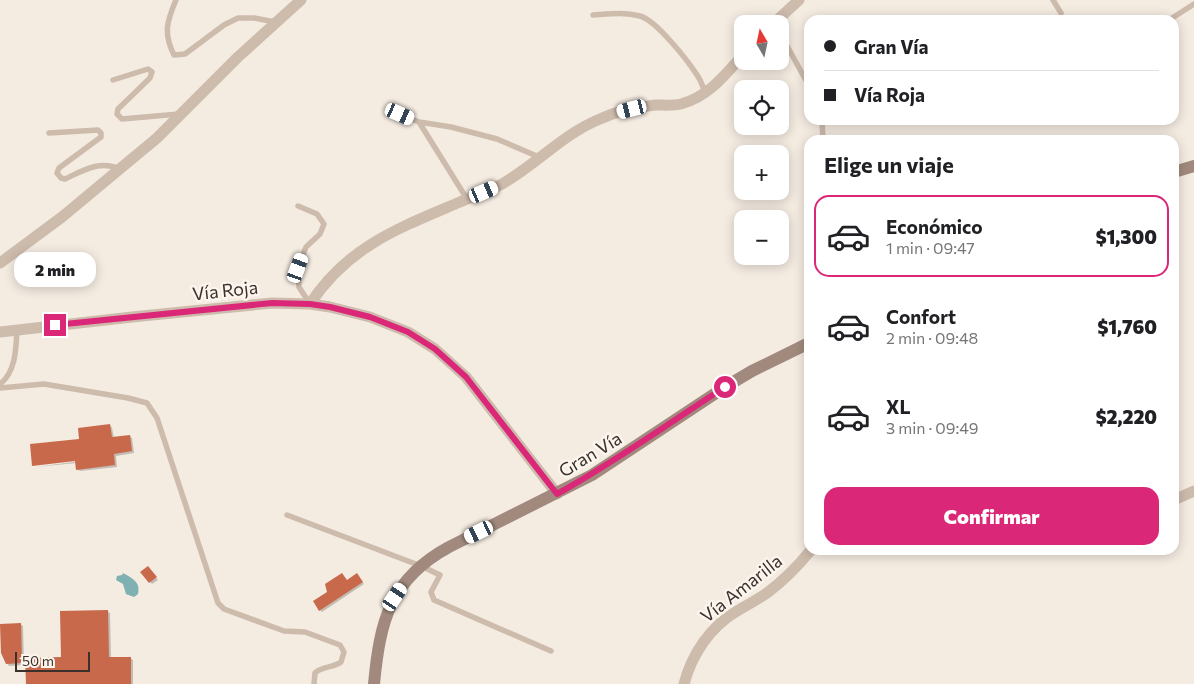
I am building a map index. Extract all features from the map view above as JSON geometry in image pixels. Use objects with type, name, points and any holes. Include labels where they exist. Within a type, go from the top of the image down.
[{"type":"main road","points":[[1179,170],[1194,166]]},
{"type":"main road","name":"Gran Vía","points":[[374,684],[379,640],[386,614],[403,585],[421,566],[449,547],[592,475],[725,387],[760,367],[804,346]]},
{"type":"street","points":[[0,263],[62,218],[157,138],[238,57],[301,0]]},
{"type":"street","points":[[785,15],[799,0]]},
{"type":"street","points":[[310,304],[335,272],[366,247],[416,221],[501,184],[572,132],[601,118],[624,110],[679,104],[705,93],[722,80],[734,66]]},
{"type":"street","name":"Vía Roja","points":[[0,332],[253,304],[310,304],[350,311],[408,332],[435,349],[466,377],[557,494]]},
{"type":"street","points":[[1179,498],[1194,491]]},
{"type":"street","name":"Vía Amarilla","points":[[684,684],[697,652],[710,633],[728,617],[779,583],[806,555]]},
{"type":"lane","points":[[176,0],[167,21],[169,44],[174,55],[185,54],[224,25],[238,18],[254,18],[275,22]]},
{"type":"lane","points":[[1054,0],[1061,12]]},
{"type":"lane","points":[[1177,15],[1194,4]]},
{"type":"lane","points":[[593,15],[624,14],[642,16],[657,28],[679,52],[698,76],[705,93]]},
{"type":"lane","points":[[789,51],[804,77]]},
{"type":"lane","points":[[114,80],[148,69],[152,72],[150,78],[118,109],[117,114],[122,119],[183,113]]},
{"type":"lane","points":[[400,114],[418,122],[497,138],[539,157]]},
{"type":"lane","points":[[418,122],[468,199]]},
{"type":"lane","points":[[49,133],[98,130],[101,133],[101,137],[58,168],[57,172],[61,178],[65,179],[98,165],[108,165],[120,170]]},
{"type":"lane","points":[[298,206],[317,214],[324,224],[320,234],[306,247],[298,268],[299,287],[310,304]]},
{"type":"lane","points":[[0,386],[13,364],[17,329]]},
{"type":"lane","points":[[0,386],[44,384],[147,403],[157,418],[218,603],[224,609],[284,631],[305,632],[340,645],[344,652],[342,662],[335,666],[320,669],[315,673],[314,684]]},
{"type":"lane","points":[[287,515],[440,575],[431,592],[434,600],[551,651]]},
{"type":"water","points":[[123,573],[137,583],[139,590],[138,594],[134,597],[126,594],[123,584],[116,580],[117,576]]},
{"type":"building","points":[[110,424],[112,437],[130,435],[132,451],[114,454],[115,465],[76,470],[75,461],[32,466],[30,444],[79,439],[78,428]]},
{"type":"building","points":[[148,566],[157,577],[149,583],[140,572]]},
{"type":"building","points":[[342,573],[347,580],[357,573],[363,582],[319,611],[313,601],[327,592],[325,584]]},
{"type":"building","points":[[108,610],[109,657],[131,657],[131,684],[26,684],[25,658],[61,657],[60,611]]},
{"type":"building","points":[[21,623],[22,663],[6,664],[1,653],[0,624]]},
{"type":"route","points":[[55,325],[272,303],[310,304],[350,311],[370,317],[408,332],[435,349],[466,377],[557,494],[633,449],[725,387]]}]
